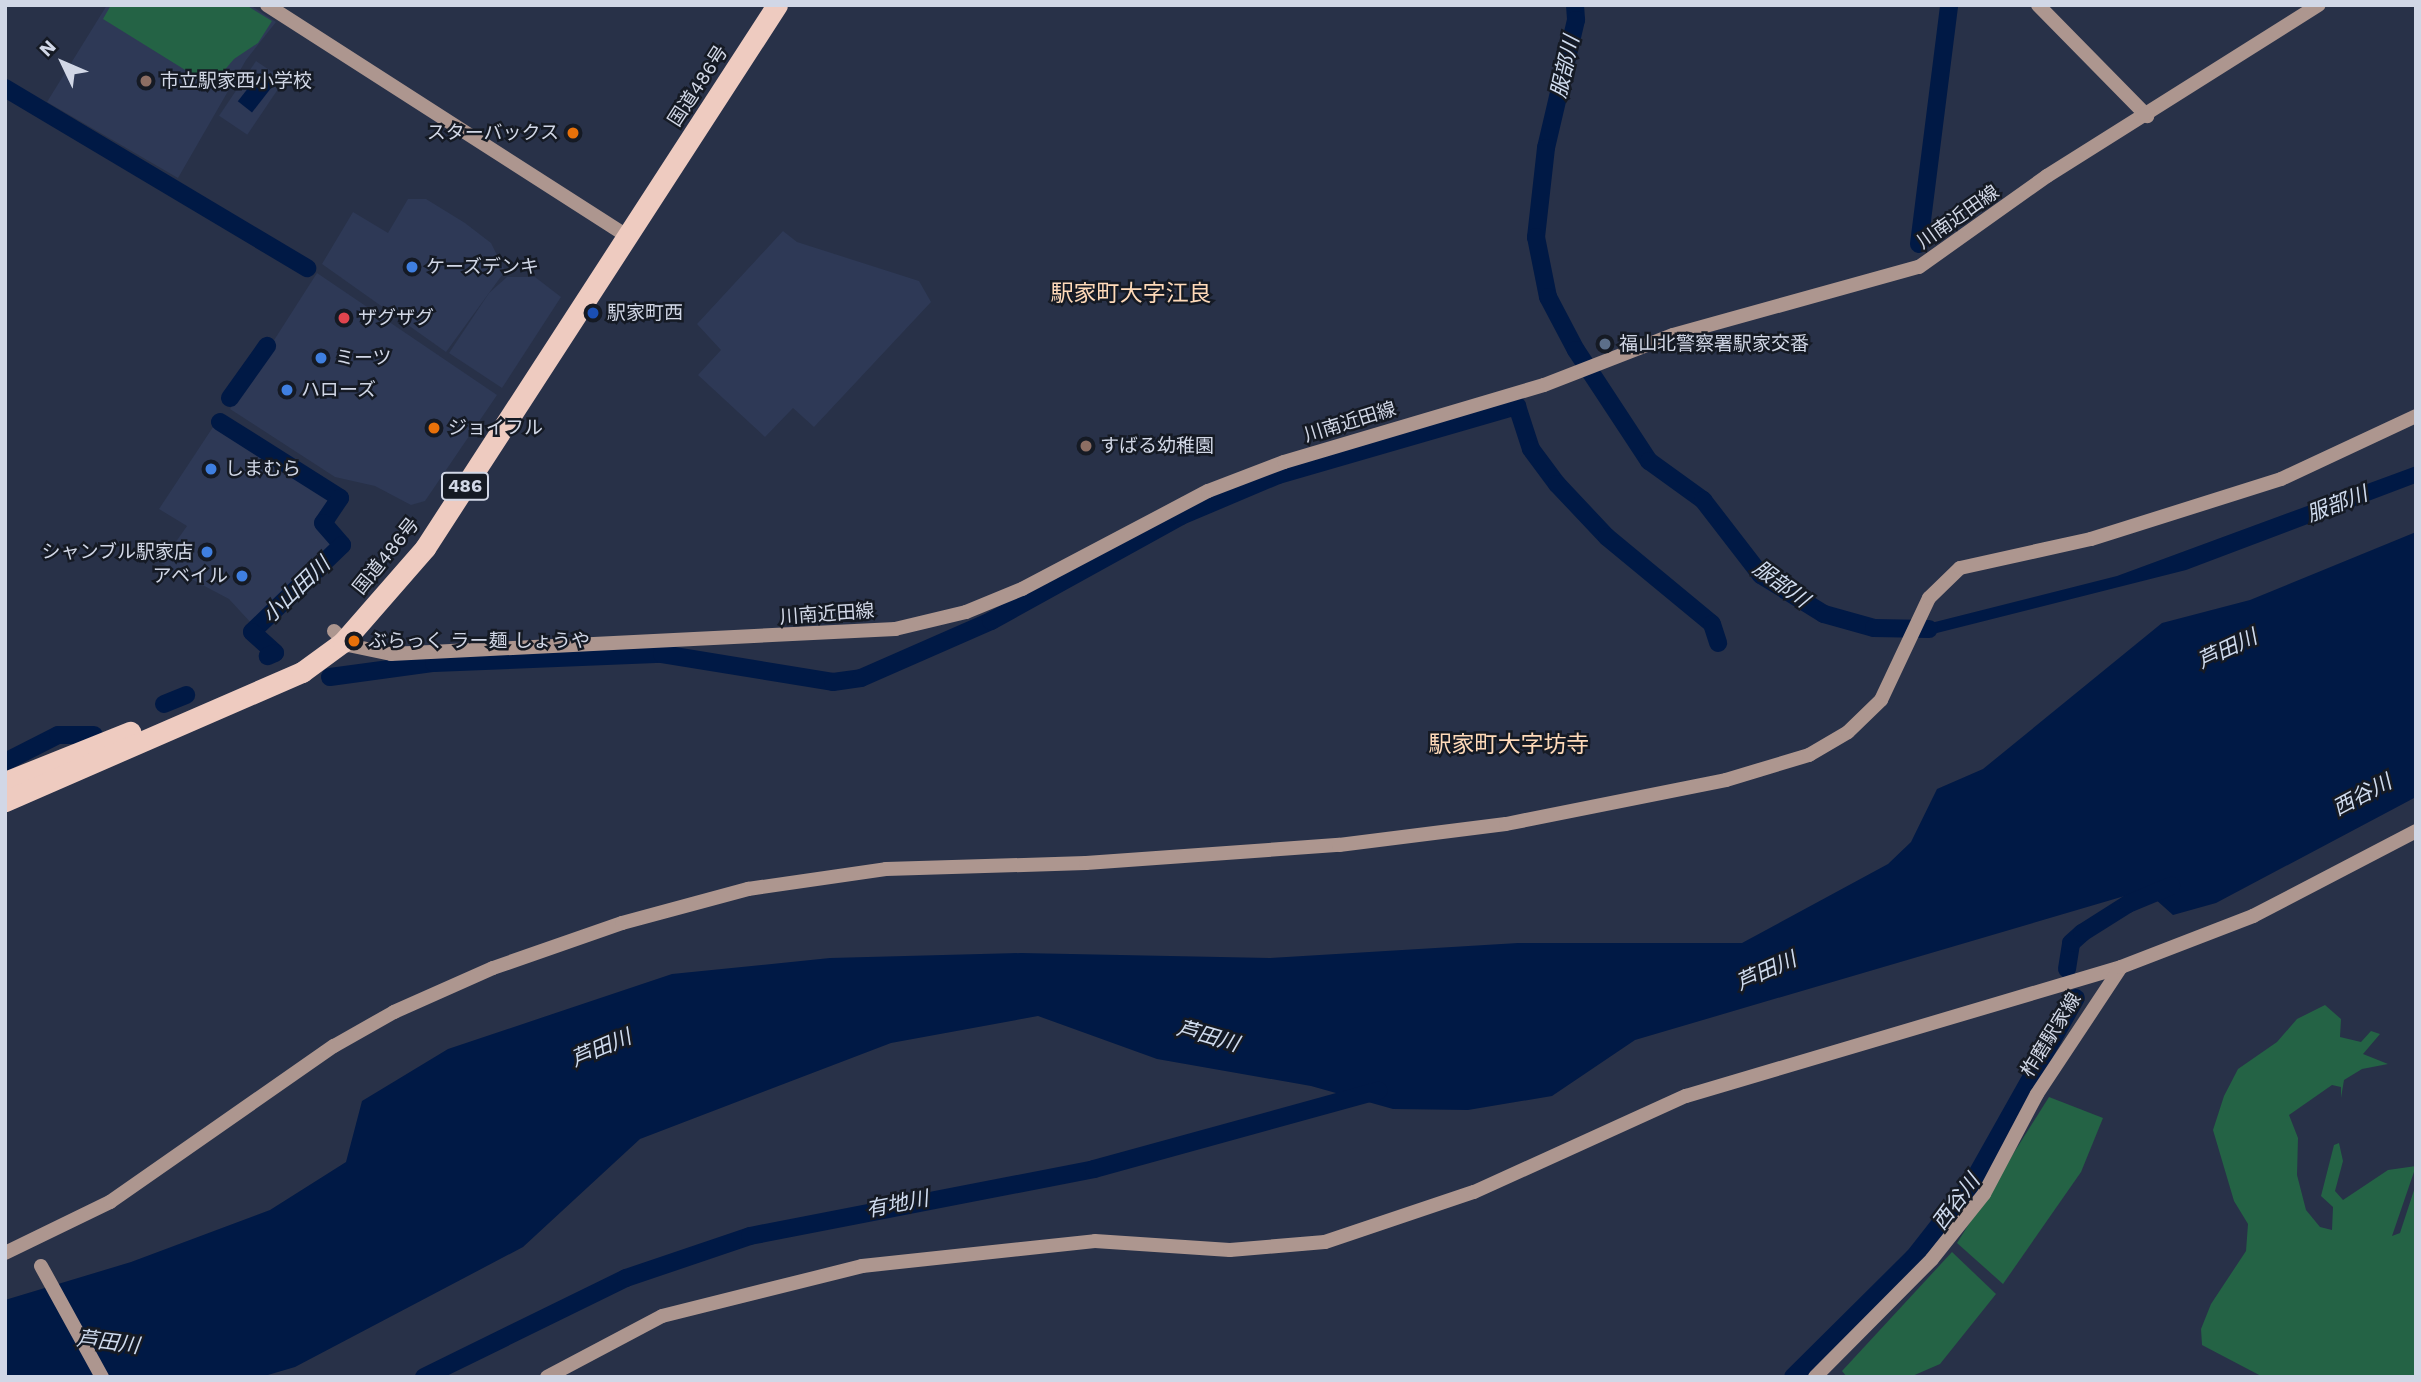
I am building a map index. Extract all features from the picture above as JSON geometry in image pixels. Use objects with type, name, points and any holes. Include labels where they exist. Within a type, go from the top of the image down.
[{"type":"highway","name":"国道486号","points":[[622,233],[764,5]]},
{"type":"highway","name":"国道486号","points":[[5,801],[302,672],[338,636],[414,542],[778,5]]},
{"type":"highway","name":"国道486号","points":[[5,782],[261,677],[338,636]]},
{"type":"street","points":[[267,5],[622,233]]},
{"type":"street","points":[[2038,5],[2147,116]]},
{"type":"street","name":"川南近田線","points":[[338,636],[391,654],[798,636],[918,625],[1022,589],[1208,491],[1329,446],[1582,371],[1598,363],[1752,311],[1919,267],[2047,176],[2147,116],[2319,5]]},
{"type":"street","points":[[5,1253],[110,1202],[334,1045],[394,1012],[493,968],[622,923],[748,890],[886,869],[1086,863],[1339,845],[1506,824],[1687,788],[1784,764],[1827,746],[1881,700],[1929,598],[1949,575],[1974,561],[2091,538],[2206,504],[2281,479],[2416,416]]},
{"type":"street","points":[[547,1377],[662,1316],[862,1266],[1095,1241],[1230,1250],[1325,1242],[1474,1192],[1698,1092],[2121,967],[2253,916],[2416,831]]},
{"type":"street","name":"柞磨駅家線","points":[[1815,1377],[1932,1259],[1984,1194],[2037,1094],[2121,967]]},
{"type":"street","points":[[41,1266],[102,1377]]},
{"type":"shaded area","name":"市立駅家西小学校","points":[[107,5],[250,5],[276,22],[246,60],[178,178],[47,102]]},
{"type":"shaded area","name":"市立駅家西小学校","points":[[256,61],[284,80],[247,135],[219,116]]},
{"type":"shaded area","points":[[408,199],[426,199],[465,223],[491,243],[505,271],[446,352],[322,264],[353,212],[388,233]]},
{"type":"shaded area","points":[[783,231],[797,242],[919,281],[931,302],[814,427],[793,408],[765,437],[698,375],[721,350],[697,324]]},
{"type":"shaded area","points":[[317,273],[497,395],[425,501],[411,505],[375,486],[335,477],[230,409]]},
{"type":"shaded area","points":[[507,277],[535,277],[561,297],[502,388],[449,353],[489,293]]},
{"type":"shaded area","points":[[215,424],[335,500],[319,521],[337,543],[335,547],[252,624],[229,599],[161,563],[187,526],[159,509]]},
{"type":"green space","points":[[111,5],[246,5],[272,21],[258,43],[234,59],[211,86],[103,19]]},
{"type":"green space","points":[[2325,1005],[2341,1019],[2340,1037],[2361,1042],[2371,1031],[2380,1034],[2363,1054],[2388,1064],[2362,1069],[2344,1080],[2341,1098],[2341,1087],[2332,1085],[2289,1115],[2298,1138],[2297,1175],[2306,1210],[2320,1227],[2332,1230],[2333,1207],[2321,1196],[2334,1145],[2339,1143],[2343,1161],[2335,1191],[2343,1200],[2388,1170],[2416,1166],[2392,1236],[2400,1233],[2416,1184],[2416,1377],[2263,1377],[2202,1345],[2201,1329],[2211,1304],[2246,1251],[2248,1224],[2234,1201],[2213,1130],[2224,1096],[2238,1069],[2277,1042],[2297,1019]]},
{"type":"green space","points":[[2049,1097],[2103,1118],[2081,1172],[2003,1284],[1957,1243]]},
{"type":"green space","points":[[1952,1252],[1996,1294],[1940,1364],[1910,1377],[1847,1377],[1842,1371]]},
{"type":"water","points":[[260,73],[274,84],[252,112],[238,101]]},
{"type":"water","points":[[2416,466],[2416,483],[2186,570],[1921,637],[1927,624],[2117,576]]},
{"type":"water","name":"芦田川","points":[[2416,532],[2416,797],[2216,903],[2173,915],[2145,890],[1635,1040],[1552,1096],[1468,1110],[1393,1109],[1311,1086],[1157,1059],[1038,1016],[891,1043],[640,1139],[523,1247],[295,1367],[261,1377],[5,1377],[5,1300],[131,1262],[270,1210],[346,1162],[362,1101],[448,1049],[672,974],[830,958],[1021,953],[1270,958],[1518,943],[1742,943],[1888,864],[1911,842],[1937,789],[1983,769],[2162,623],[2250,600]]},
{"type":"waterway","name":"服部川","points":[[1575,5],[1576,20],[1546,148],[1536,237],[1548,297],[1576,350],[1649,461],[1703,500],[1761,575],[1824,614],[1874,628],[1929,629]]},
{"type":"waterway","points":[[1919,244],[1949,5]]},
{"type":"waterway","name":"小山田川","points":[[5,88],[307,268]]},
{"type":"waterway","name":"小山田川","points":[[230,398],[267,346]]},
{"type":"waterway","points":[[330,677],[434,663],[662,654],[833,682],[861,678],[991,621],[1181,516],[1278,475],[1517,406],[1531,449],[1557,484],[1607,537],[1712,624],[1718,643]]},
{"type":"waterway","name":"小山田川","points":[[220,422],[340,498],[323,523],[342,545],[252,632],[275,653],[268,656]]},
{"type":"waterway","name":"小山田川","points":[[164,704],[186,695]]},
{"type":"waterway","name":"小山田川","points":[[5,762],[58,735],[94,735]]},
{"type":"waterway","name":"西谷川","points":[[2067,969],[2071,943],[2082,933],[2128,904],[2171,886]]},
{"type":"waterway","name":"西谷川","points":[[1793,1377],[1914,1257],[1972,1183],[2076,998]]},
{"type":"waterway","name":"有地川","points":[[424,1377],[626,1278],[750,1236],[1094,1169],[1378,1091]]},
{"type":"place","name":"市立駅家西小学校","points":[[146,81]]},
{"type":"place","name":"スターバックス","points":[[573,133]]},
{"type":"place","name":"ケーズデンキ","points":[[412,267]]},
{"type":"place","name":"駅家町西","points":[[593,313]]},
{"type":"place","name":"ザグザグ","points":[[344,318]]},
{"type":"place","name":"福山北警察署駅家交番","points":[[1605,344]]},
{"type":"place","name":"ミーツ","points":[[321,358]]},
{"type":"place","name":"ハローズ","points":[[287,390]]},
{"type":"place","name":"ジョイフル","points":[[434,428]]},
{"type":"place","name":"すばる幼稚園","points":[[1086,446]]},
{"type":"place","name":"しまむら","points":[[211,469]]},
{"type":"place","name":"シャンブル駅家店","points":[[207,552]]},
{"type":"place","name":"アベイル","points":[[242,576]]},
{"type":"place","name":"ぶらっく ラー麺 しょうや","points":[[354,641]]},
{"type":"district","name":"駅家町大字江良","points":[[1131,294]]},
{"type":"district","name":"駅家町大字坊寺","points":[[1509,745]]}]
